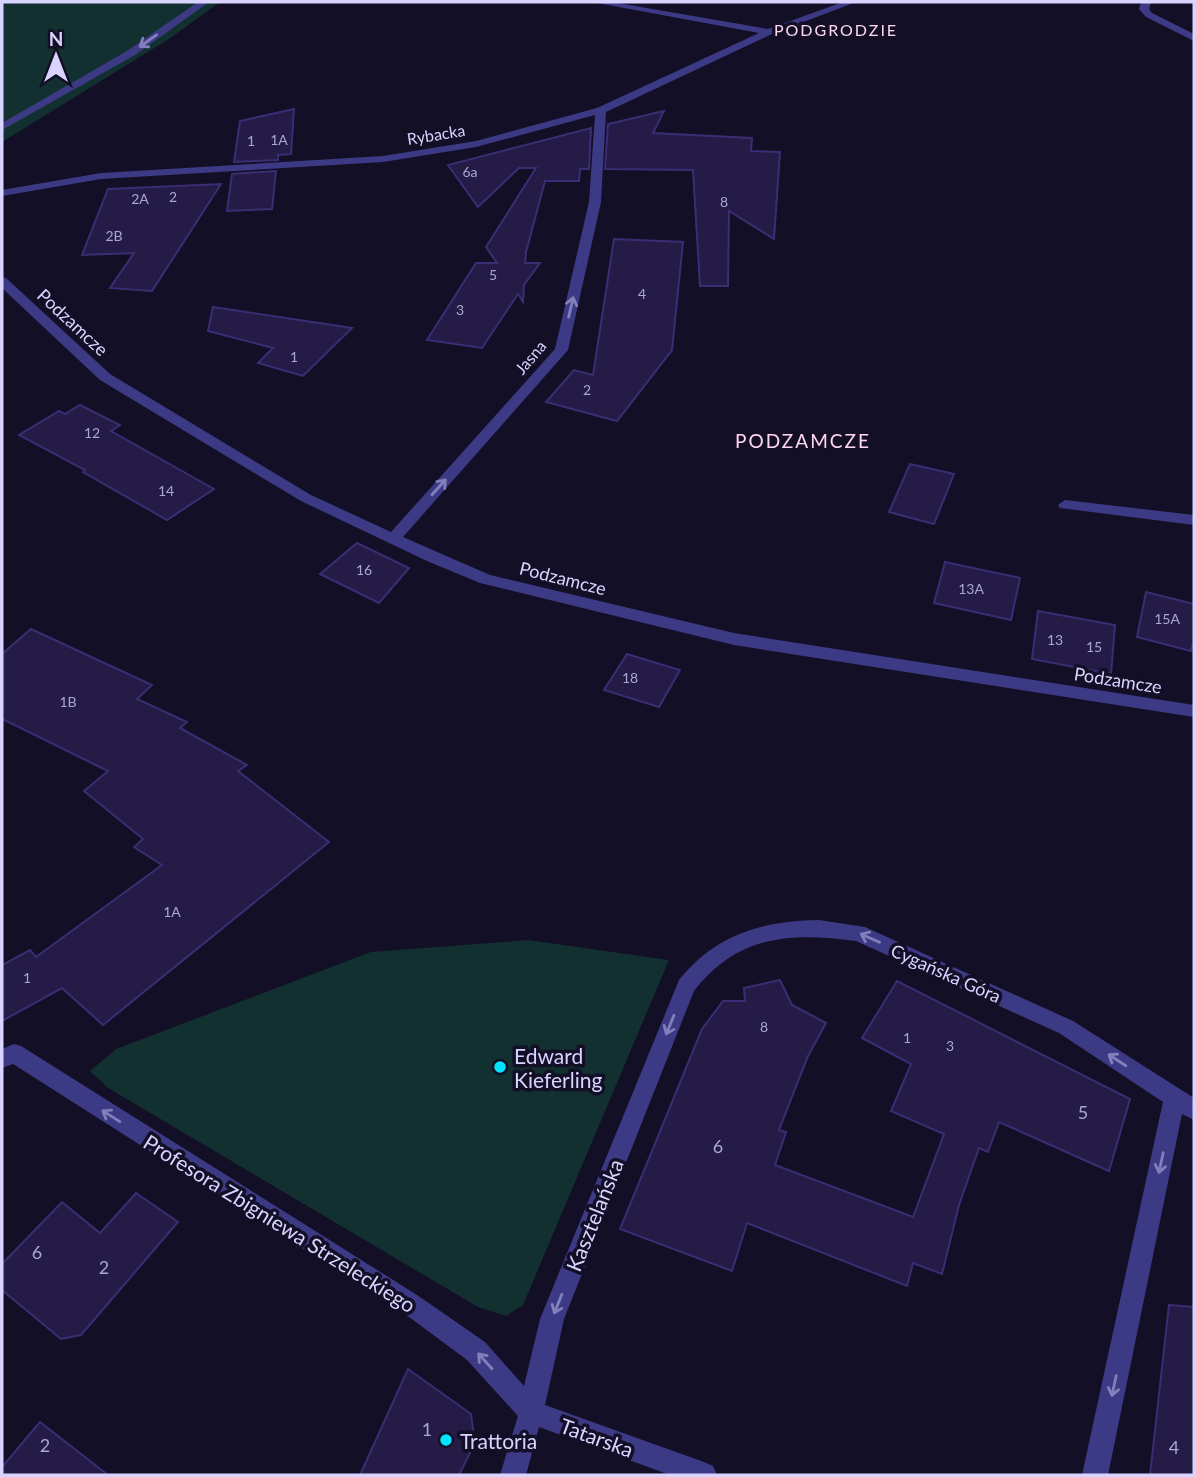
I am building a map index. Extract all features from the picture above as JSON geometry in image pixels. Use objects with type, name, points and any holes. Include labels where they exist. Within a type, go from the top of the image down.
[{"type":"street","points":[[2,127],[131,53],[204,2]]},
{"type":"street","points":[[597,2],[769,32]]},
{"type":"street","name":"Rybacka","points":[[2,192],[101,176],[383,159],[476,144],[565,122],[601,110],[769,32],[850,2]]},
{"type":"street","points":[[1146,2],[1144,9],[1149,15],[1194,37]]},
{"type":"street","name":"Jasna","points":[[394,538],[561,350],[595,202],[601,110]]},
{"type":"street","name":"Podzamcze","points":[[2,281],[105,377],[306,498],[486,579],[734,639],[1194,711]]},
{"type":"street","points":[[1065,505],[1194,520]]},
{"type":"street","name":"Cygańska Góra","points":[[702,965],[742,940],[782,929],[819,928],[858,933],[1066,1027],[1184,1103],[1095,1475]]},
{"type":"street","name":"Kasztelańska","points":[[513,1475],[531,1412],[552,1319],[686,986],[702,965]]},
{"type":"street","name":"Profesora Zbigniewa Strzeleckiego","points":[[8,1056],[409,1303],[476,1351],[531,1412]]},
{"type":"street","name":"Tatarska","points":[[531,1412],[704,1475]]},
{"type":"green space","points":[[2,2],[220,2],[169,39],[2,142]]},
{"type":"green space","points":[[528,940],[669,960],[523,1305],[506,1316],[478,1307],[108,1088],[90,1071],[116,1049],[371,952]]},
{"type":"building","points":[[294,109],[291,154],[278,155],[278,160],[234,162],[240,121]]},
{"type":"building","points":[[664,111],[653,133],[752,138],[751,151],[780,152],[774,239],[729,211],[728,286],[700,286],[693,170],[605,169],[608,124]]},
{"type":"building","points":[[591,128],[589,169],[580,169],[579,181],[545,181],[525,263],[540,263],[524,285],[523,302],[518,294],[482,348],[427,340],[476,263],[497,263],[486,247],[536,168],[519,168],[478,207],[448,165]]},
{"type":"building","points":[[276,171],[272,209],[227,211],[232,174]]},
{"type":"building","points":[[221,184],[152,291],[110,288],[134,253],[82,255],[108,189]]},
{"type":"building","points":[[614,239],[683,242],[672,350],[617,421],[546,402],[574,370],[593,375]]},
{"type":"building","points":[[213,307],[352,328],[303,376],[258,363],[273,348],[208,331]]},
{"type":"building","points":[[80,405],[120,425],[111,431],[214,489],[167,520],[83,472],[85,470],[19,435],[59,411],[65,414]]},
{"type":"building","points":[[910,464],[954,474],[934,524],[889,512]]},
{"type":"building","points":[[357,543],[409,568],[379,603],[320,574]]},
{"type":"building","points":[[945,562],[1020,578],[1011,620],[934,603]]},
{"type":"building","points":[[1146,592],[1194,604],[1194,647],[1192,646],[1191,651],[1137,637]]},
{"type":"building","points":[[1038,611],[1115,625],[1111,674],[1032,659]]},
{"type":"building","points":[[31,629],[152,685],[137,699],[187,722],[180,728],[247,765],[238,771],[329,842],[103,1025],[62,988],[2,1021],[2,965],[30,950],[36,957],[162,865],[134,847],[143,839],[84,791],[108,771],[2,719],[2,654]]},
{"type":"building","points":[[627,654],[680,670],[659,707],[604,690]]},
{"type":"building","points":[[780,980],[792,1005],[826,1023],[808,1056],[779,1130],[786,1132],[775,1165],[913,1217],[944,1134],[891,1111],[911,1064],[862,1038],[897,981],[1130,1099],[1109,1171],[999,1122],[988,1152],[979,1148],[959,1205],[942,1274],[913,1263],[907,1286],[747,1223],[732,1271],[620,1229],[702,1029],[723,1001],[745,1001],[744,988]]},
{"type":"building","points":[[136,1193],[178,1222],[81,1335],[61,1339],[2,1290],[2,1264],[62,1202],[100,1233]]},
{"type":"building","points":[[1169,1305],[1194,1307],[1194,1475],[1150,1475]]},
{"type":"building","points":[[408,1369],[471,1414],[475,1443],[459,1475],[360,1475]]},
{"type":"building","points":[[40,1422],[108,1475],[2,1475],[2,1467]]},
{"type":"place","name":"Edward Kieferling","points":[[500,1067]]},
{"type":"place","name":"Trattoria","points":[[446,1440]]},
{"type":"district","name":"PODGRODZIE","points":[[836,29]]},
{"type":"district","name":"PODZAMCZE","points":[[803,440]]}]
